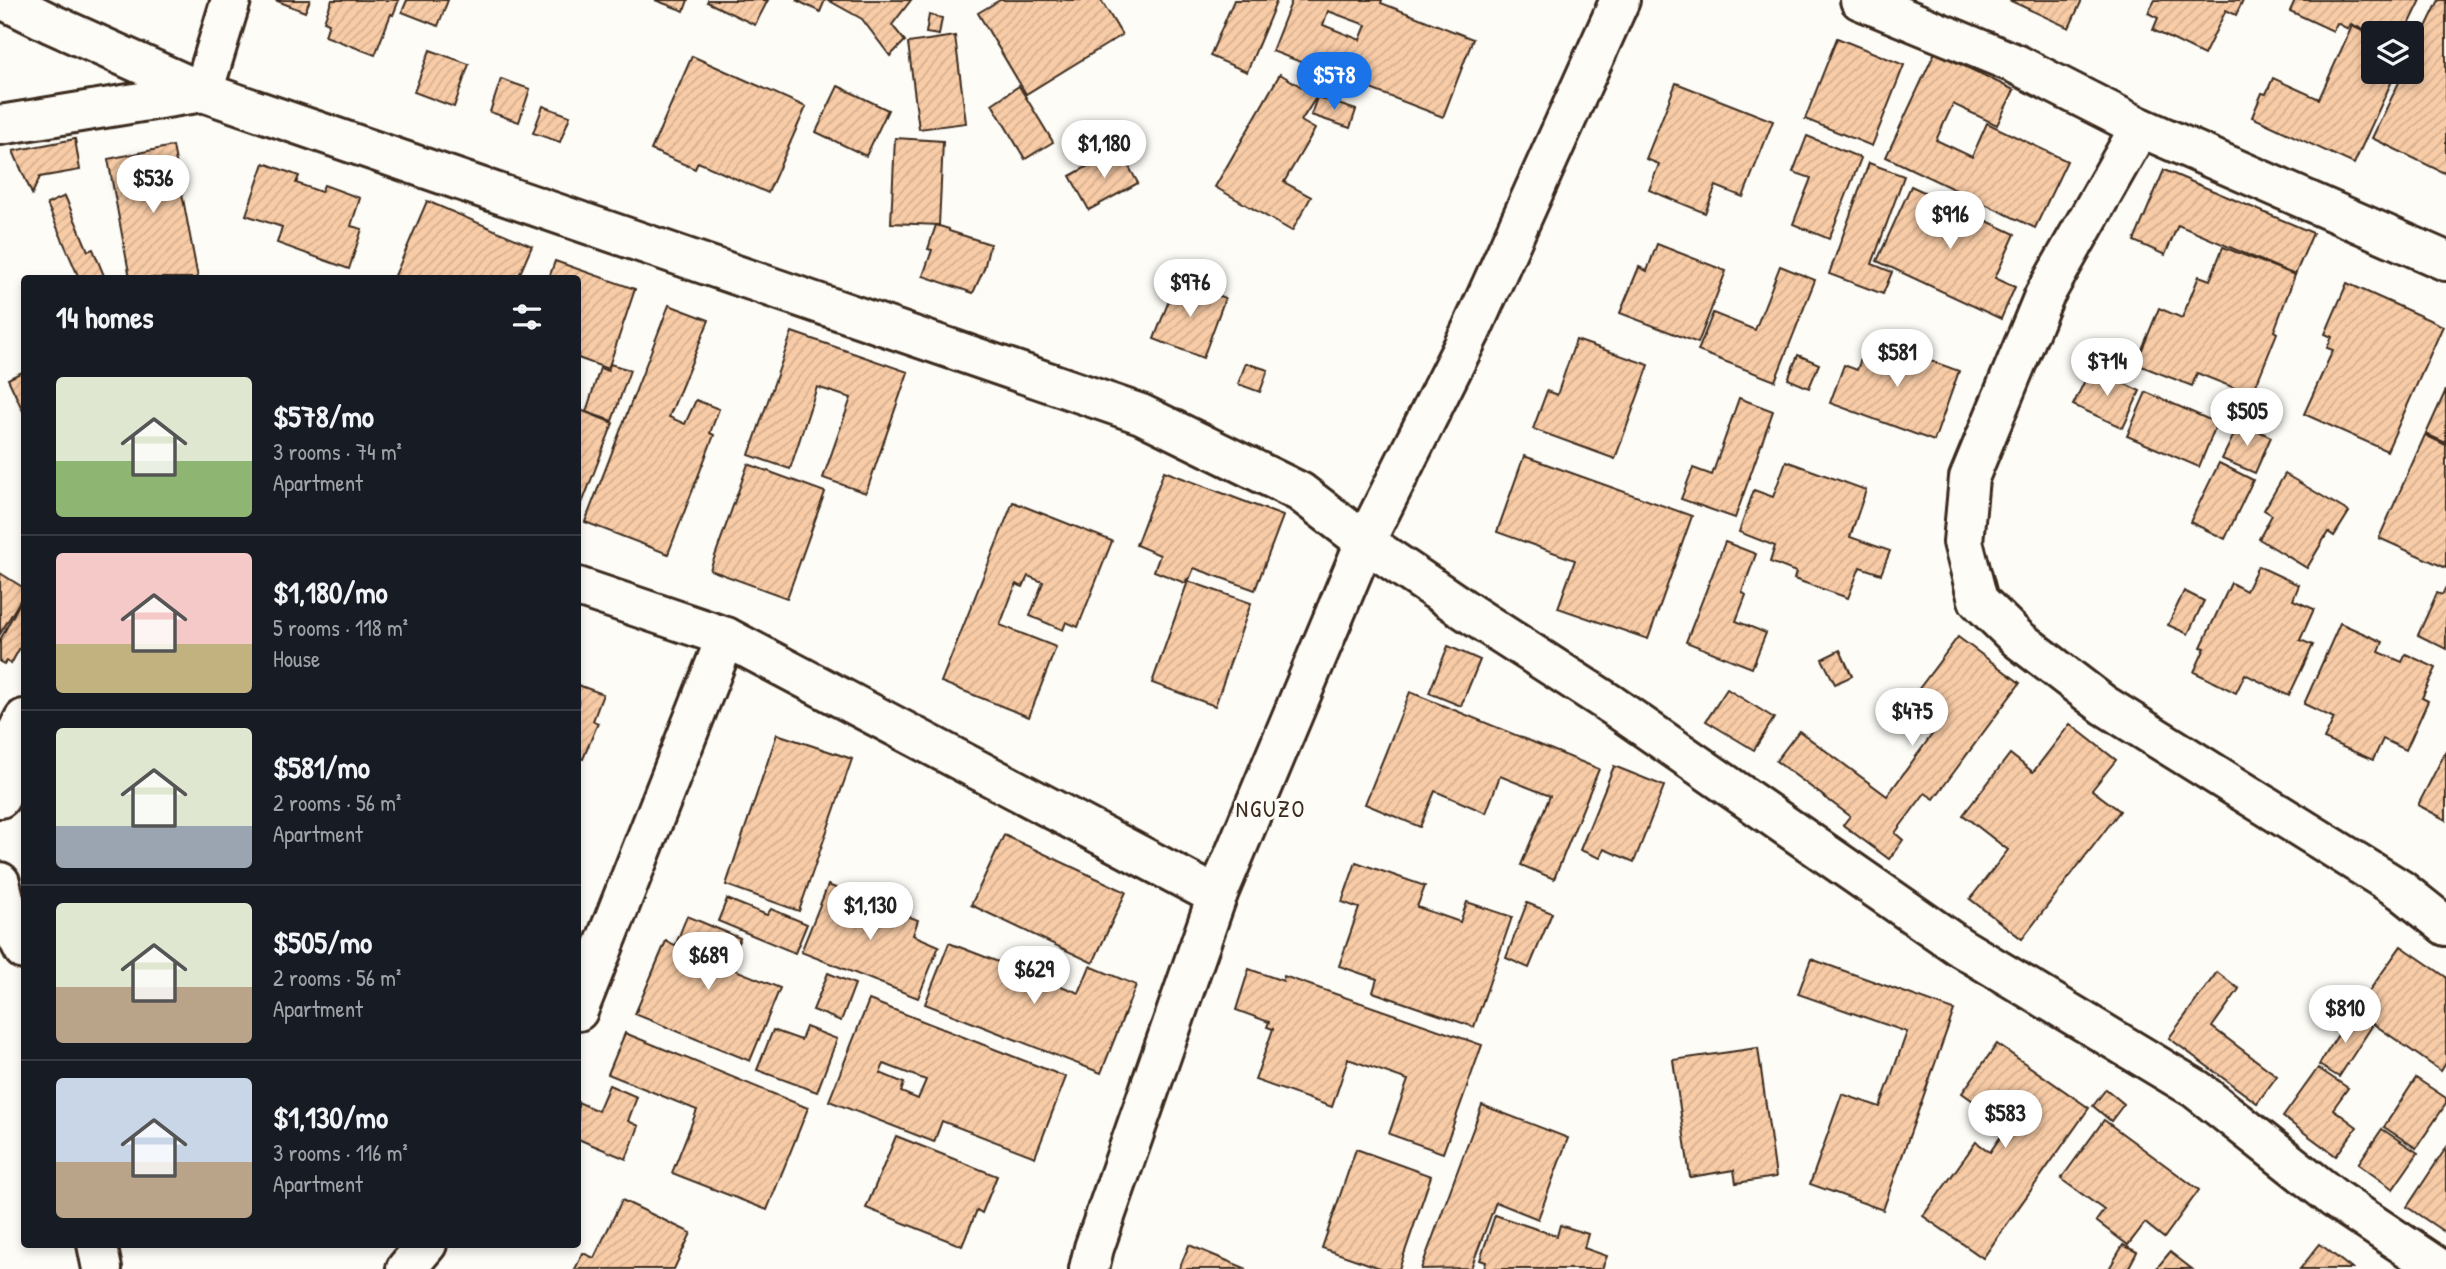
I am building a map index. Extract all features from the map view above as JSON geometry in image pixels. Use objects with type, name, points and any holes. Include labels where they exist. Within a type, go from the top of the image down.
[{"type":"street","points":[[4,0],[204,92],[1141,414],[1300,492],[1365,542],[1612,705],[1960,947],[2196,1089],[2335,1199],[2440,1269]]},
{"type":"street","points":[[204,92],[231,0]]},
{"type":"street","points":[[1089,1269],[1217,896],[1365,542],[1471,331],[1620,0]]},
{"type":"street","points":[[1860,0],[2016,64],[2140,127],[2446,261]]},
{"type":"street","points":[[0,125],[204,92]]},
{"type":"street","points":[[2140,127],[2044,296],[1969,478],[1963,542],[1978,600],[2018,639],[2104,705],[2402,890],[2446,926]]},
{"type":"street","points":[[581,588],[726,637],[1217,896]]},
{"type":"street","points":[[581,1003],[726,637]]},
{"type":"street","points":[[0,798],[14,738],[21,725]]},
{"type":"street","points":[[0,882],[10,923],[21,944]]},
{"type":"street","points":[[98,1248],[102,1269]]},
{"type":"street","points":[[406,1269],[424,1248]]},
{"type":"building","points":[[275,0],[310,0],[305,12]]},
{"type":"building","points":[[332,0],[399,0],[375,55],[325,36],[329,23],[324,21]]},
{"type":"building","points":[[407,0],[448,0],[438,26],[402,12]]},
{"type":"building","points":[[655,0],[688,0],[684,11]]},
{"type":"building","points":[[768,0],[755,25],[707,2]]},
{"type":"building","points":[[796,0],[825,0],[820,12]]},
{"type":"building","points":[[828,0],[911,0],[892,25],[905,41],[890,56],[862,19]]},
{"type":"building","points":[[1000,0],[1101,0],[1122,35],[1026,94],[978,13]]},
{"type":"building","points":[[1234,0],[1277,0],[1247,72],[1210,56]]},
{"type":"building","points":[[1292,0],[1382,0],[1381,3],[1473,39],[1443,117],[1272,51]],"holes":[[[1328,11],[1366,25],[1360,40],[1323,25]]]},
{"type":"building","points":[[2009,0],[2082,0],[2069,28]]},
{"type":"building","points":[[2155,0],[2243,0],[2236,15],[2226,10],[2204,55],[2153,30],[2158,18],[2148,13]]},
{"type":"building","points":[[2295,0],[2421,0],[2411,21],[2361,21],[2361,29],[2351,24],[2348,29],[2337,23],[2333,31],[2290,11]]},
{"type":"building","points":[[2439,0],[2446,0],[2444,173],[2372,138],[2398,84],[2424,84],[2424,31]]},
{"type":"building","points":[[929,15],[942,18],[939,35],[926,33]]},
{"type":"building","points":[[2352,26],[2361,30],[2361,84],[2391,84],[2354,164],[2252,117],[2262,93],[2266,94],[2273,78],[2319,99]]},
{"type":"building","points":[[955,36],[966,123],[919,129],[908,43]]},
{"type":"building","points":[[1837,38],[1904,65],[1872,146],[1805,119]]},
{"type":"building","points":[[430,50],[469,64],[454,107],[414,92]]},
{"type":"building","points":[[1935,52],[2014,90],[1997,125],[1953,104],[1936,140],[1972,157],[1987,123],[2067,161],[2035,228],[1886,157]]},
{"type":"building","points":[[692,56],[806,107],[768,193],[698,162],[695,169],[651,150]]},
{"type":"building","points":[[1280,74],[1317,96],[1301,121],[1315,129],[1284,182],[1311,197],[1292,231],[1215,187]]},
{"type":"building","points":[[501,79],[530,89],[519,122],[490,112]]},
{"type":"building","points":[[1676,83],[1773,121],[1743,197],[1716,186],[1705,213],[1649,190],[1659,164],[1646,159]]},
{"type":"building","points":[[838,86],[888,110],[866,156],[816,132]]},
{"type":"building","points":[[1019,86],[1053,142],[1025,159],[992,104]]},
{"type":"building","points":[[1317,97],[1356,110],[1350,128],[1311,115]]},
{"type":"building","points":[[543,106],[570,116],[560,142],[533,133]]},
{"type":"building","points":[[1807,136],[1861,158],[1829,239],[1793,224],[1811,178],[1793,172]]},
{"type":"building","points":[[895,138],[943,141],[939,225],[891,223]]},
{"type":"building","points":[[75,139],[80,170],[40,177],[32,194],[13,151]]},
{"type":"building","points":[[173,146],[197,275],[129,275],[108,159]]},
{"type":"building","points":[[1119,149],[1138,183],[1089,210],[1070,176]]},
{"type":"building","points":[[264,163],[299,176],[296,183],[321,192],[324,185],[360,198],[351,226],[362,229],[349,269],[277,243],[282,227],[246,215]]},
{"type":"building","points":[[1869,163],[1904,176],[1872,264],[1892,272],[1883,294],[1829,274]]},
{"type":"building","points":[[2164,170],[2313,233],[2295,275],[2178,225],[2165,255],[2134,241]]},
{"type":"building","points":[[1911,186],[2015,234],[1995,278],[2015,287],[2001,319],[1877,261]]},
{"type":"building","points":[[65,196],[88,251],[93,249],[104,275],[78,275],[47,204]]},
{"type":"building","points":[[427,201],[532,246],[519,275],[395,275]]},
{"type":"building","points":[[936,225],[990,244],[984,269],[973,293],[923,276],[932,250],[928,249]]},
{"type":"building","points":[[1657,244],[1726,271],[1698,343],[1620,313],[1639,267],[1647,271]]},
{"type":"building","points":[[2223,247],[2295,275],[2274,331],[2277,333],[2252,395],[2197,373],[2192,386],[2136,364],[2159,308],[2182,318],[2199,276],[2210,280]]},
{"type":"building","points":[[555,261],[635,289],[608,369],[581,359],[581,275],[550,275]]},
{"type":"building","points":[[1780,266],[1815,280],[1775,381],[1698,351],[1713,313],[1755,330]]},
{"type":"building","points":[[1177,280],[1225,298],[1203,358],[1154,339]]},
{"type":"building","points":[[2347,283],[2443,326],[2387,451],[2304,414],[2333,350],[2327,348],[2332,337],[2325,334]]},
{"type":"building","points":[[669,305],[709,320],[669,417],[685,424],[696,400],[719,409],[710,433],[714,435],[668,554],[585,522]]},
{"type":"building","points":[[792,332],[908,372],[866,493],[823,478],[851,398],[817,387],[790,469],[749,455]]},
{"type":"building","points":[[1868,338],[1959,371],[1934,441],[1830,403],[1844,365],[1857,370]]},
{"type":"building","points":[[1576,340],[1649,365],[1615,459],[1533,429],[1547,391],[1557,395]]},
{"type":"building","points":[[1798,355],[1819,364],[1809,388],[1788,379]]},
{"type":"building","points":[[1246,363],[1268,370],[1260,392],[1238,384]]},
{"type":"building","points":[[610,364],[630,370],[612,421],[586,412],[600,368],[608,371]]},
{"type":"building","points":[[2091,368],[2140,391],[2123,428],[2073,405]]},
{"type":"building","points":[[21,372],[21,407],[8,379]]},
{"type":"building","points":[[2446,390],[2446,443],[2426,434]]},
{"type":"building","points":[[2146,392],[2217,423],[2199,467],[2127,436]]},
{"type":"building","points":[[1739,398],[1773,411],[1735,518],[1681,499],[1693,468],[1712,475]]},
{"type":"building","points":[[581,410],[613,423],[581,506]]},
{"type":"building","points":[[2240,422],[2271,437],[2255,473],[2222,459]]},
{"type":"building","points":[[2425,435],[2446,445],[2446,568],[2379,538]]},
{"type":"building","points":[[1524,456],[1692,516],[1648,639],[1558,608],[1575,560],[1497,532]]},
{"type":"building","points":[[1786,461],[1866,490],[1850,537],[1890,551],[1881,574],[1860,567],[1848,598],[1794,579],[1796,572],[1770,562],[1775,546],[1739,532],[1754,490],[1773,497]]},
{"type":"building","points":[[2219,463],[2253,480],[2225,539],[2190,522]]},
{"type":"building","points":[[748,464],[825,492],[787,598],[710,570]]},
{"type":"building","points":[[1164,471],[1283,516],[1255,590],[1194,568],[1185,583],[1154,571],[1160,555],[1136,545]]},
{"type":"building","points":[[2285,474],[2349,512],[2334,536],[2328,532],[2307,568],[2259,539],[2272,515],[2264,510]]},
{"type":"building","points":[[1013,502],[1112,541],[1078,627],[1066,622],[1063,630],[1030,616],[1043,582],[1028,576],[1023,587],[1016,584],[1000,625],[1056,647],[1029,717],[941,682]]},
{"type":"building","points":[[1725,542],[1756,554],[1742,592],[1746,595],[1736,621],[1766,633],[1752,668],[1686,642]]},
{"type":"building","points":[[2258,566],[2299,585],[2293,600],[2314,609],[2300,640],[2313,645],[2289,696],[2245,674],[2236,693],[2194,672],[2205,648],[2201,647],[2231,583],[2246,591]]},
{"type":"building","points":[[0,573],[21,586],[21,599],[0,634]]},
{"type":"building","points":[[1188,581],[1251,603],[1215,706],[1152,683]]},
{"type":"building","points":[[2446,587],[2446,649],[2418,635],[2437,593],[2442,595]]},
{"type":"building","points":[[2184,591],[2204,601],[2188,634],[2168,625]]},
{"type":"building","points":[[21,601],[21,646],[11,664],[0,662],[0,640]]},
{"type":"building","points":[[2340,623],[2383,642],[2379,652],[2402,662],[2406,654],[2436,668],[2422,698],[2428,701],[2406,750],[2383,739],[2373,760],[2324,739],[2334,718],[2304,704]]},
{"type":"building","points":[[1958,637],[2020,683],[1934,799],[1925,793],[1895,833],[1903,840],[1889,859],[1843,825],[1850,816],[1776,761],[1799,731],[1887,796],[1939,725],[1909,702]]},
{"type":"building","points":[[1448,646],[1480,660],[1461,706],[1429,693]]},
{"type":"building","points":[[1840,650],[1852,676],[1835,684],[1822,659]]},
{"type":"building","points":[[581,686],[603,694],[593,721],[598,723],[583,759]]},
{"type":"building","points":[[1727,689],[1774,718],[1754,750],[1706,721]]},
{"type":"building","points":[[1410,692],[1599,769],[1554,879],[1521,865],[1550,796],[1500,776],[1486,813],[1435,791],[1420,827],[1365,804]]},
{"type":"building","points":[[2070,724],[2116,760],[2092,790],[2120,811],[2022,939],[1970,899],[2008,850],[1963,815],[2010,754],[2033,772]]},
{"type":"building","points":[[777,734],[852,759],[799,911],[726,885]]},
{"type":"building","points":[[2446,751],[2446,820],[2418,805]]},
{"type":"building","points":[[1614,766],[1664,786],[1634,862],[1604,849],[1600,858],[1580,850]]},
{"type":"building","points":[[1004,835],[1126,892],[1093,963],[971,905]]},
{"type":"building","points":[[1356,862],[1425,886],[1417,907],[1460,922],[1467,902],[1512,917],[1474,1027],[1373,992],[1377,979],[1339,966],[1359,908],[1342,902]]},
{"type":"building","points":[[828,885],[918,920],[913,935],[939,946],[918,998],[801,952]]},
{"type":"building","points":[[727,899],[767,915],[771,909],[807,924],[795,953],[718,921]]},
{"type":"building","points":[[1527,903],[1552,913],[1529,968],[1506,958]]},
{"type":"building","points":[[687,916],[740,938],[728,967],[780,988],[750,1061],[635,1014],[666,941],[675,946]]},
{"type":"building","points":[[949,943],[1079,993],[1090,966],[1136,985],[1101,1073],[925,1004]]},
{"type":"building","points":[[2401,946],[2446,977],[2446,1063],[2441,1071],[2355,1011]]},
{"type":"building","points":[[1811,959],[1954,1010],[1883,1210],[1810,1184],[1842,1094],[1880,1107],[1907,1032],[1798,994]]},
{"type":"building","points":[[1249,969],[1283,981],[1284,976],[1482,1045],[1443,1153],[1389,1134],[1408,1080],[1348,1059],[1332,1107],[1255,1080],[1273,1029],[1267,1027],[1269,1022],[1236,1010]]},
{"type":"building","points":[[2217,972],[2239,989],[2212,1027],[2277,1076],[2257,1103],[2169,1038]]},
{"type":"building","points":[[828,973],[855,984],[841,1021],[813,1010]]},
{"type":"building","points":[[869,1000],[1066,1077],[1035,1157],[942,1121],[934,1142],[829,1101]],"holes":[[[884,1064],[926,1080],[918,1099],[901,1092],[904,1083],[880,1073]]]},
{"type":"building","points":[[2351,1014],[2372,1026],[2339,1077],[2319,1065]]},
{"type":"building","points":[[806,1027],[837,1039],[817,1092],[757,1070],[773,1030],[801,1040]]},
{"type":"building","points":[[625,1033],[808,1108],[767,1210],[672,1173],[697,1110],[608,1074]]},
{"type":"building","points":[[1997,1044],[2089,1108],[1983,1258],[1923,1216],[1976,1142],[1990,1152],[2008,1126],[1962,1093]]},
{"type":"building","points":[[1758,1048],[1776,1177],[1736,1183],[1734,1170],[1690,1177],[1673,1060]]},
{"type":"building","points":[[2318,1068],[2348,1088],[2333,1109],[2357,1127],[2336,1156],[2283,1117]]},
{"type":"building","points":[[2416,1078],[2446,1098],[2446,1104],[2416,1148],[2384,1127]]},
{"type":"building","points":[[609,1085],[637,1097],[628,1121],[639,1126],[626,1159],[581,1140],[581,1103],[598,1111]]},
{"type":"building","points":[[2106,1089],[2124,1104],[2111,1121],[2093,1106]]},
{"type":"building","points":[[1482,1105],[1568,1138],[1538,1219],[1496,1202],[1471,1268],[1421,1269]]},
{"type":"building","points":[[2104,1120],[2199,1190],[2164,1238],[2145,1223],[2128,1245],[2096,1221],[2104,1210],[2061,1179]]},
{"type":"building","points":[[2382,1129],[2418,1153],[2393,1189],[2358,1164]]},
{"type":"building","points":[[896,1136],[997,1176],[982,1213],[977,1210],[962,1246],[866,1208]]},
{"type":"building","points":[[2446,1148],[2446,1233],[2407,1207]]},
{"type":"building","points":[[1356,1149],[1431,1176],[1399,1269],[1383,1269],[1322,1248]]},
{"type":"building","points":[[622,1200],[691,1233],[674,1269],[575,1269],[583,1253],[594,1258]]},
{"type":"building","points":[[1495,1215],[1557,1236],[1560,1225],[1588,1234],[1584,1248],[1607,1256],[1602,1269],[1484,1269],[1486,1262],[1480,1260]]},
{"type":"building","points":[[2320,1244],[2352,1269],[2300,1269]]},
{"type":"building","points":[[1189,1245],[1247,1269],[1179,1269]]},
{"type":"building","points":[[2123,1245],[2137,1252],[2128,1269],[2109,1269]]},
{"type":"building","points":[[2170,1252],[2192,1269],[2156,1269]]},
{"type":"district","name":"NGUZO","points":[[1271,809]]}]
